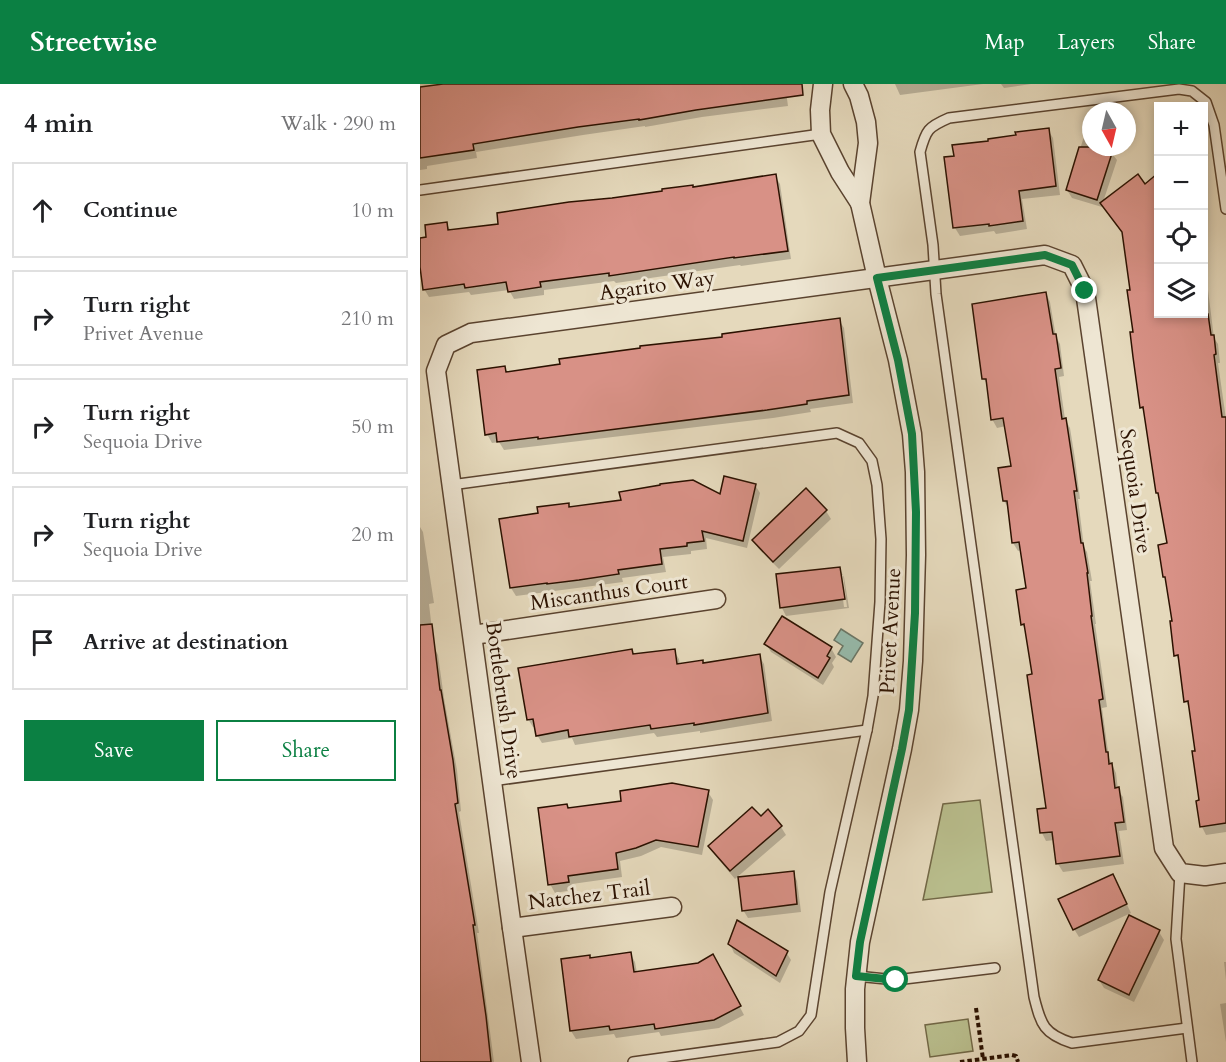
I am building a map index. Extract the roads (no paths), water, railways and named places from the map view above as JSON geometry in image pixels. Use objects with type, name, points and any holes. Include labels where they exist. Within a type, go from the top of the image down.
[{"type":"street","name":"Privet Avenue","points":[[823,84],[820,110],[821,134],[840,172],[860,203],[898,360],[912,434],[916,512],[915,613],[909,710],[860,942],[856,976],[857,1062]]},
{"type":"street","name":"Privet Avenue","points":[[852,84],[859,96],[866,122],[868,143],[860,203]]},
{"type":"street","name":"Sequoia Drive","points":[[877,278],[1045,255],[1072,265],[1085,291],[1164,848],[1180,873]]},
{"type":"street","name":"Agarito Way","points":[[446,345],[471,333],[877,278]]},
{"type":"street","name":"Bottlebrush Drive","points":[[446,345],[436,371],[531,1062]]},
{"type":"street","name":"Miscanthus Court","points":[[473,634],[716,599]]},
{"type":"street","points":[[1180,873],[1205,876],[1226,873]]},
{"type":"street","name":"Natchez Trail","points":[[512,928],[672,907]]},
{"type":"lane","points":[[1187,1028],[1072,1043],[1059,1039],[1045,1028],[1038,1015],[936,294],[933,245],[920,152],[924,138],[932,125],[949,118],[1179,89],[1192,91],[1206,102],[1215,125],[1226,209]]},
{"type":"lane","points":[[420,190],[821,134]]},
{"type":"lane","points":[[452,485],[837,434],[859,443],[872,461],[877,485],[881,539],[880,602],[873,696],[830,892],[811,1015],[799,1031],[778,1042],[633,1062]]},
{"type":"lane","points":[[492,781],[867,730]]},
{"type":"lane","points":[[1180,873],[1176,939],[1192,1062]]},
{"type":"lane","points":[[856,976],[896,980],[994,968]]}]
